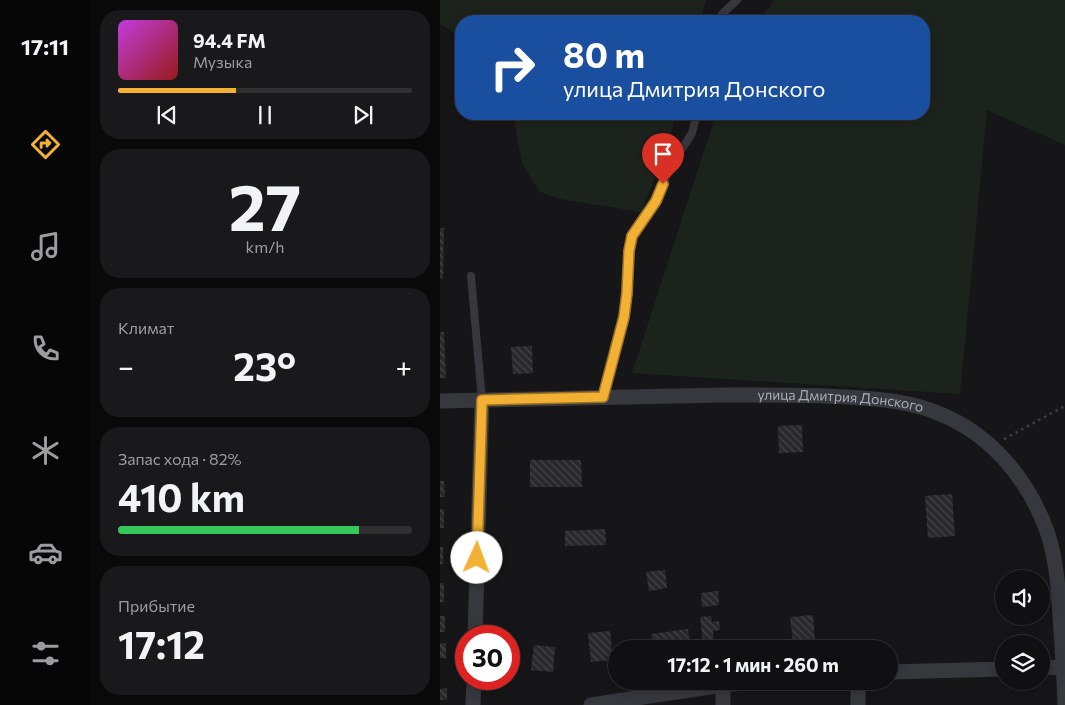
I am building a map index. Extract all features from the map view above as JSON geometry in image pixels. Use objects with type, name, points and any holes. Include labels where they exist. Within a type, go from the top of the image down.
[{"type":"street","name":"улица Дмитрия Донского","points":[[440,401],[806,394],[883,399],[914,404],[970,428],[991,446],[1012,469],[1026,487],[1044,522],[1054,560],[1064,667],[1065,705]]},
{"type":"street","points":[[475,625],[482,400]]},
{"type":"street","points":[[1050,668],[1064,667]]},
{"type":"street","points":[[898,672],[995,669]]},
{"type":"street","points":[[473,705],[474,690]]},
{"type":"street","points":[[594,705],[686,690]]},
{"type":"street","points":[[723,690],[723,705]]},
{"type":"street","points":[[858,690],[858,705]]},
{"type":"lane","points":[[722,15],[737,0]]},
{"type":"lane","points":[[603,397],[624,317],[629,251],[632,236],[656,201],[670,168],[692,133],[695,120]]},
{"type":"lane","points":[[471,276],[482,400]]},
{"type":"path","points":[[991,446],[1065,406]]},
{"type":"shaded area","points":[[440,0],[706,0],[702,15],[455,15],[455,33],[440,24]]},
{"type":"shaded area","points":[[774,0],[1065,0],[1065,145],[987,110],[960,394],[632,373],[714,120],[930,120],[930,15],[763,15]]},
{"type":"shaded area","points":[[514,120],[674,120],[666,151],[641,212],[560,199],[540,192],[522,163]]},
{"type":"building","points":[[440,228],[444,228],[443,279],[440,278]]},
{"type":"building","points":[[440,332],[444,332],[446,378],[440,378]]},
{"type":"building","points":[[532,346],[533,373],[513,374],[511,347]]},
{"type":"building","points":[[802,425],[803,452],[779,453],[778,426]]},
{"type":"building","points":[[530,460],[581,460],[582,487],[530,487]]},
{"type":"building","points":[[440,481],[444,481],[445,497],[440,497]]},
{"type":"building","points":[[952,494],[955,536],[928,538],[925,496]]},
{"type":"building","points":[[440,509],[444,509],[444,528],[440,528]]},
{"type":"building","points":[[605,529],[606,545],[565,546],[565,531]]},
{"type":"building","points":[[440,547],[443,547],[443,564],[440,564]]},
{"type":"building","points":[[665,570],[667,588],[649,591],[646,572]]},
{"type":"building","points":[[440,583],[444,583],[444,602],[440,602]]},
{"type":"building","points":[[718,591],[719,605],[702,607],[701,593]]},
{"type":"building","points":[[813,615],[815,640],[793,640],[790,617]]},
{"type":"building","points":[[440,616],[445,616],[445,632],[440,632]]},
{"type":"building","points":[[711,616],[712,622],[719,621],[720,630],[713,631],[714,640],[703,640],[700,617]]},
{"type":"building","points":[[688,629],[690,640],[652,640],[651,634]]},
{"type":"building","points":[[610,631],[611,640],[608,640],[608,660],[591,662],[588,633]]},
{"type":"building","points":[[440,643],[446,643],[446,658],[440,658]]},
{"type":"building","points":[[534,645],[555,647],[553,672],[531,670]]},
{"type":"building","points":[[447,688],[447,700],[440,700],[440,689]]},
{"type":"route","points":[[477,558],[482,400],[603,397],[624,317],[629,251],[632,236],[656,201],[663,184]]}]
